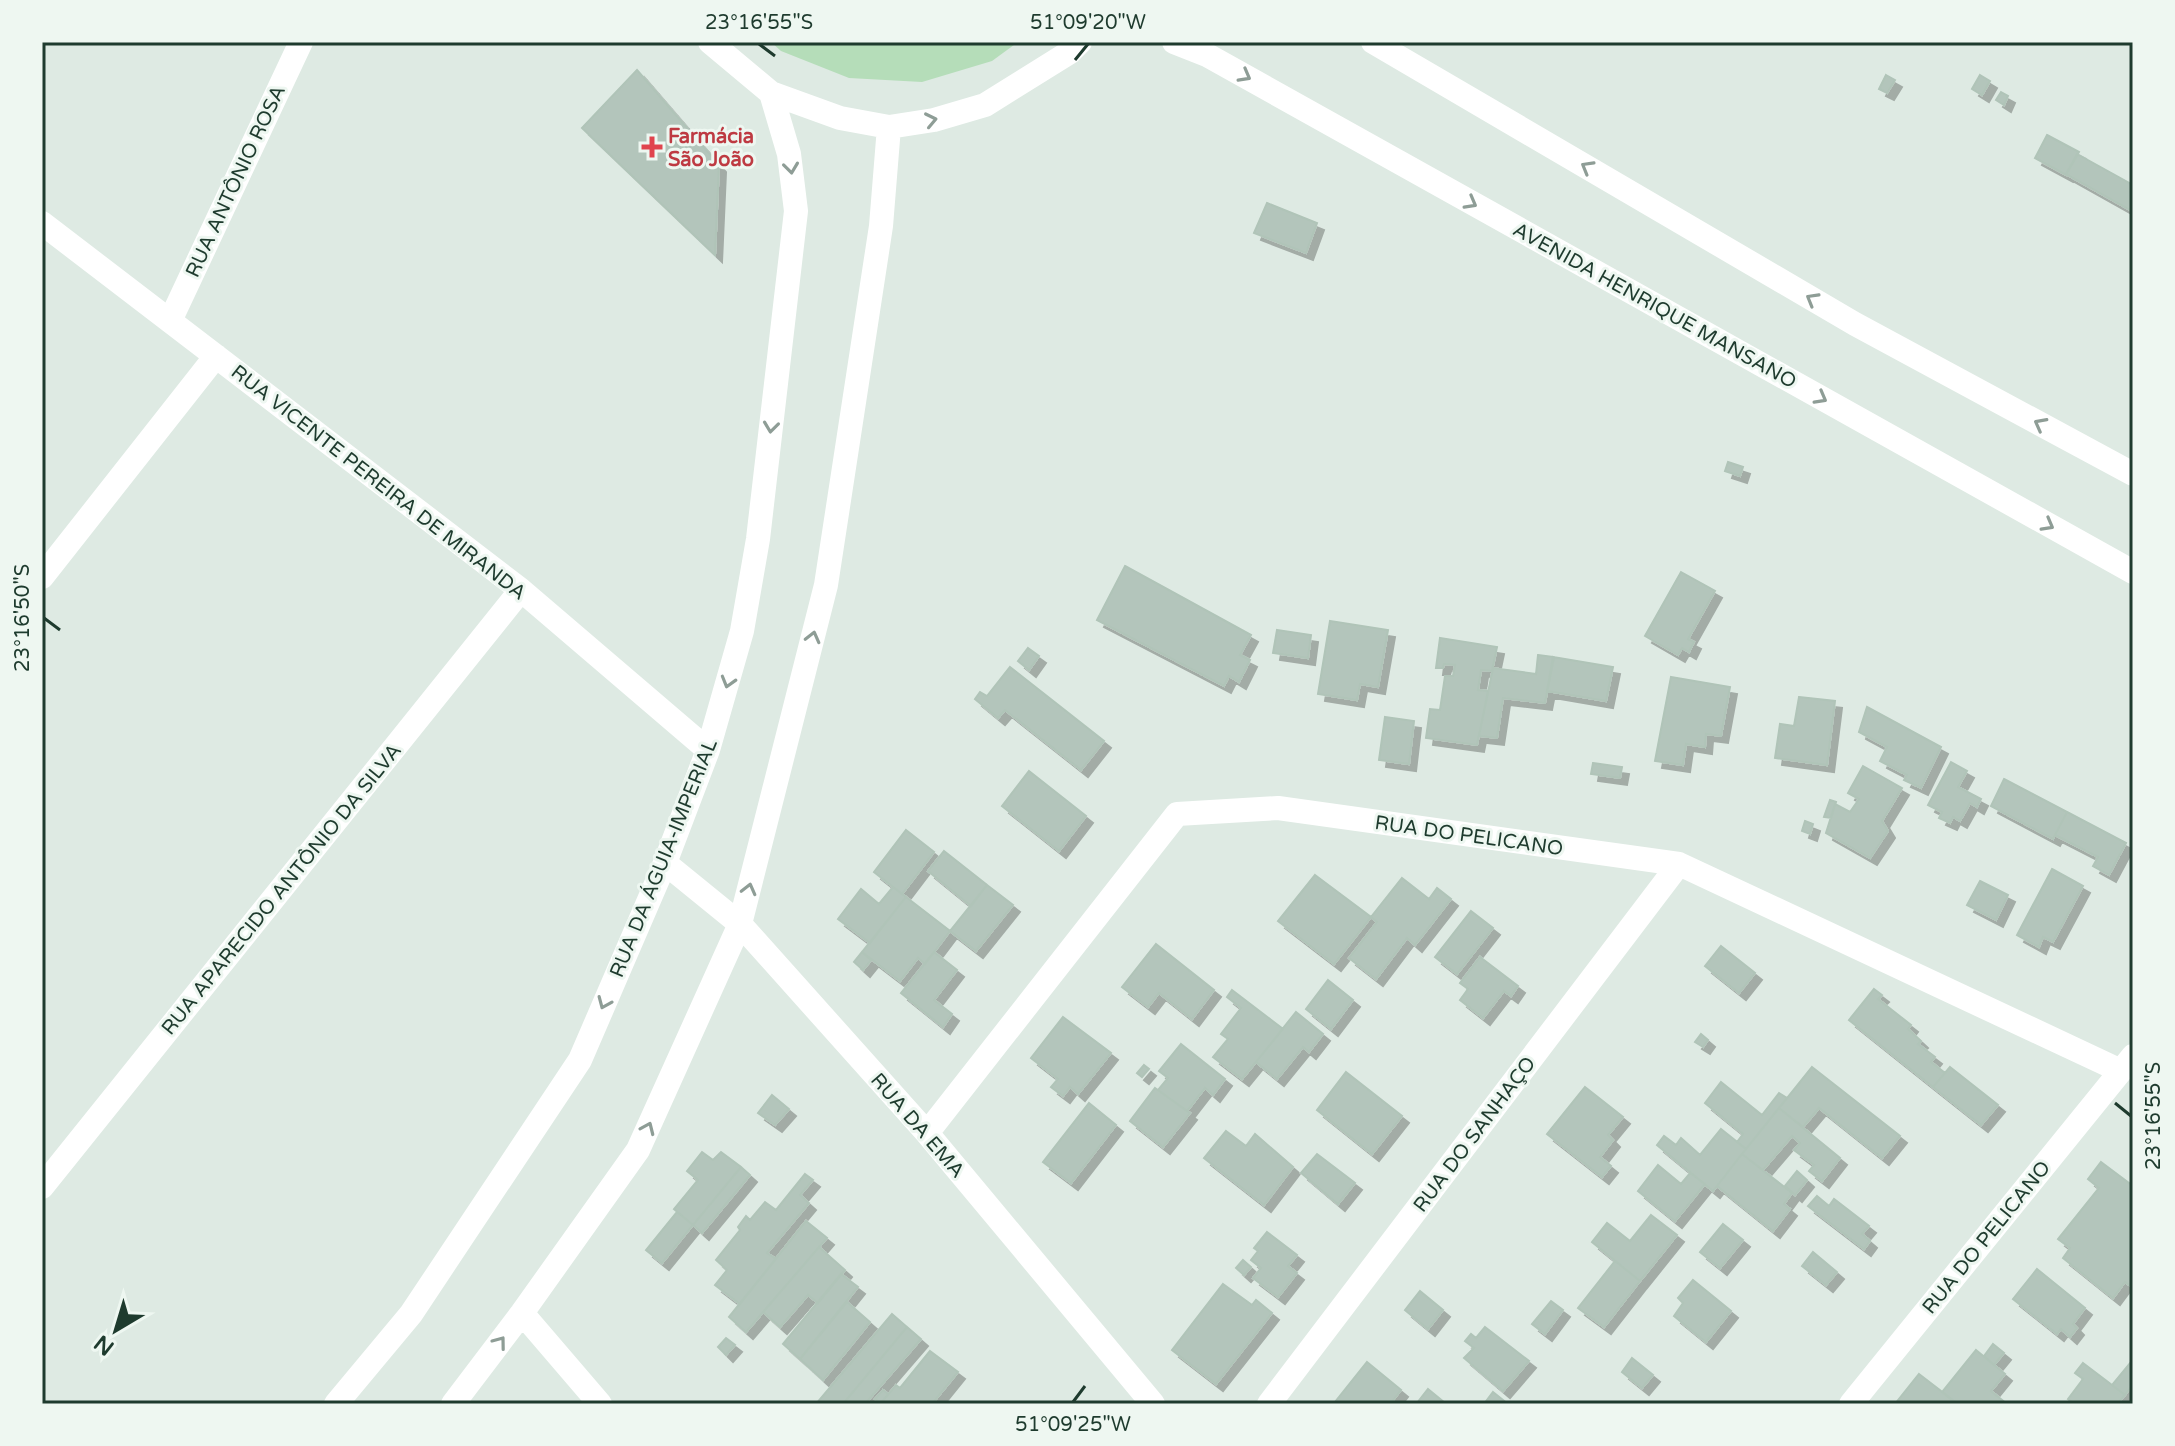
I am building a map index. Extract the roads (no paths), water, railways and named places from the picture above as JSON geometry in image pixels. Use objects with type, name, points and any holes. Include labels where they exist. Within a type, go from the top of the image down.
[{"type":"street","name":"RUA ANTÔNIO ROSA","points":[[170,321],[301,42]]},
{"type":"street","points":[[710,42],[771,93],[840,118],[889,127],[934,120],[985,105],[1070,52],[1080,42]]},
{"type":"street","name":"AVENIDA HENRIQUE MANSANO","points":[[1174,42],[1221,62],[2133,572]]},
{"type":"street","points":[[1373,42],[1855,324],[2133,474]]},
{"type":"street","name":"RUA DA ÁGUIA-IMPERIAL","points":[[336,1404],[411,1314],[580,1060],[665,863],[708,750],[742,631],[758,539],[796,211],[789,154],[771,93]]},
{"type":"street","points":[[453,1404],[638,1150],[740,924],[826,585],[881,226],[889,127]]},
{"type":"street","name":"RUA VICENTE PEREIRA DE MIRANDA","points":[[42,223],[521,590],[708,750]]},
{"type":"street","points":[[42,577],[216,356]]},
{"type":"street","name":"RUA APARECIDO ANTÔNIO DA SILVA","points":[[42,1187],[521,590]]},
{"type":"street","name":"RUA DO PELICANO","points":[[927,1133],[1177,814],[1278,808],[1679,864],[2127,1063],[1851,1404]]},
{"type":"street","name":"RUA DA EMA","points":[[665,863],[740,924],[927,1133],[1153,1404]]},
{"type":"street","name":"RUA DO SANHAÇO","points":[[1269,1404],[1679,864]]},
{"type":"street","points":[[522,1313],[600,1404]]},
{"type":"place","name":"Farmácia São João","points":[[652,147]]}]
